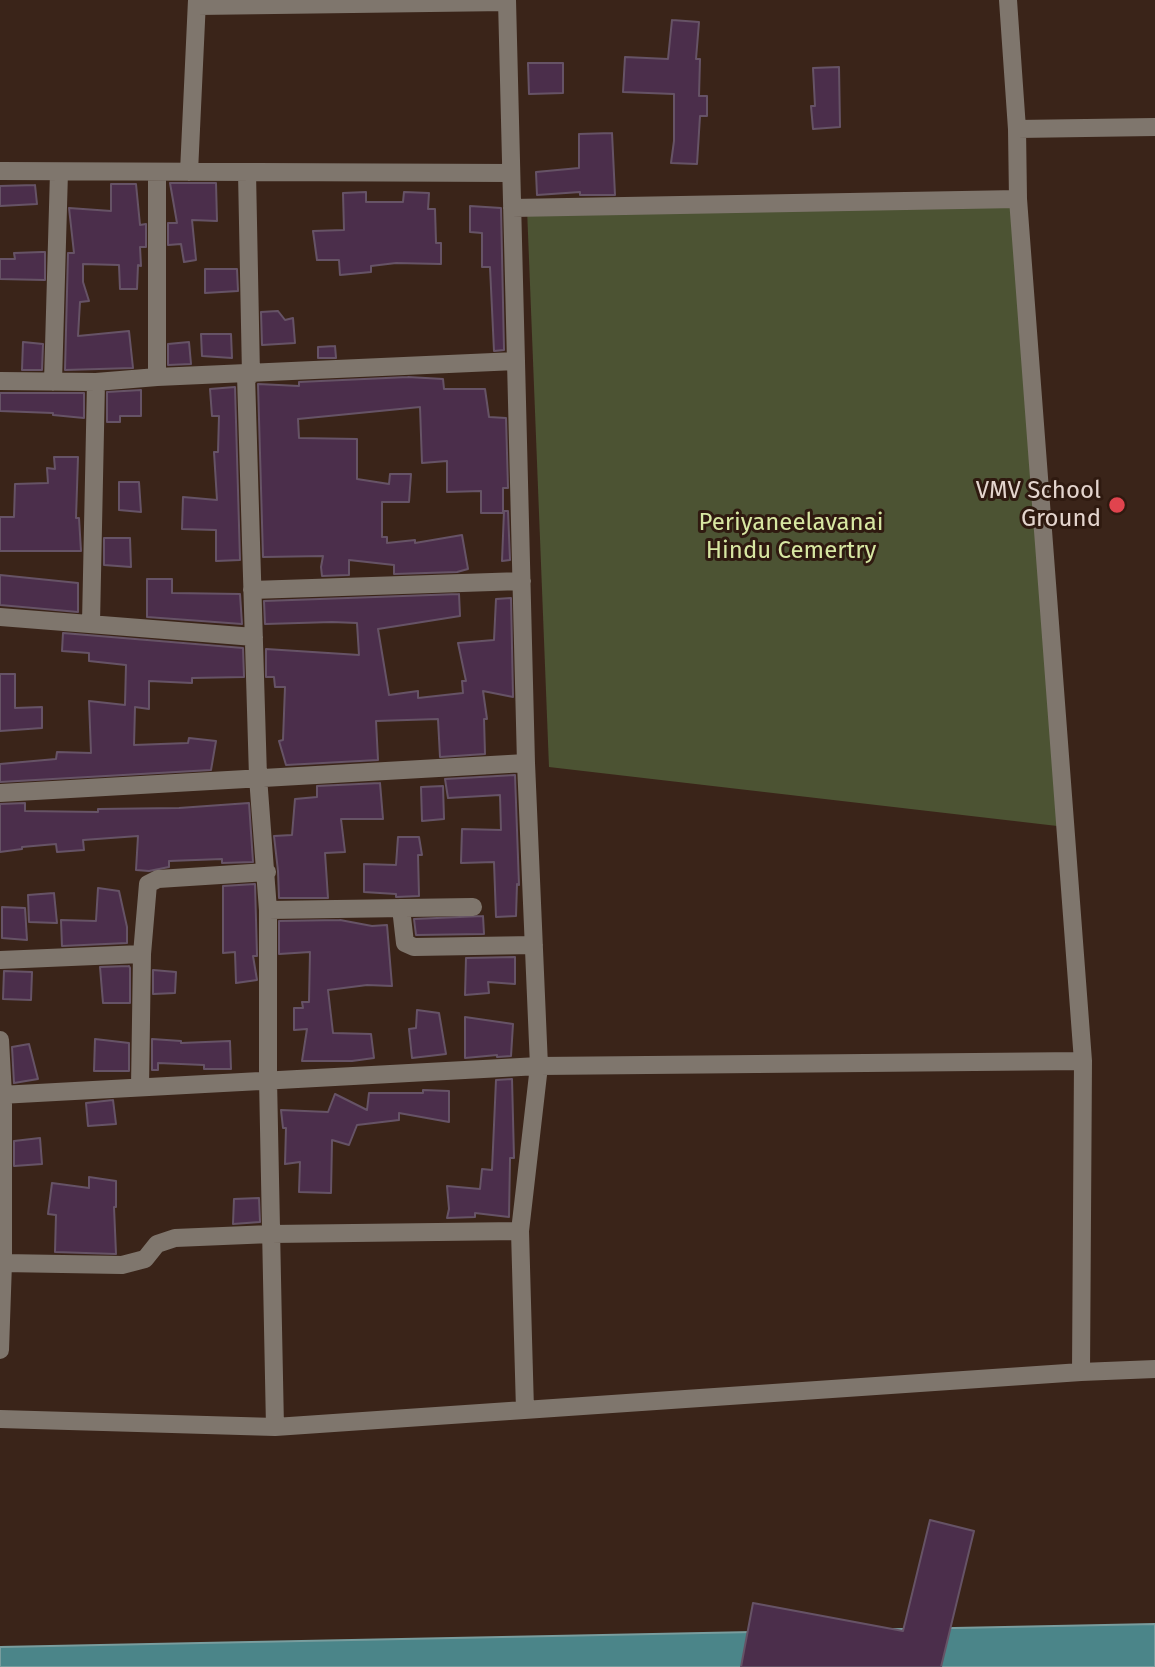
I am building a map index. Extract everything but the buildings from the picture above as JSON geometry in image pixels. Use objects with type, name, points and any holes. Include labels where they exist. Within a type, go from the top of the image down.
[{"type":"street","points":[[1008,0],[1017,129],[1018,199],[1083,1061],[1081,1372]]},
{"type":"street","points":[[188,172],[197,3],[507,1],[526,763],[539,1066],[520,1231],[525,1409]]},
{"type":"street","points":[[1017,129],[1155,127]]},
{"type":"street","points":[[0,171],[511,173]]},
{"type":"street","points":[[53,382],[59,172]]},
{"type":"street","points":[[157,172],[158,377]]},
{"type":"street","points":[[247,172],[252,590],[258,777],[268,910],[268,1079],[275,1427]]},
{"type":"street","points":[[512,208],[1018,199]]},
{"type":"street","points":[[0,381],[96,382],[516,361]]},
{"type":"street","points":[[91,623],[96,382]]},
{"type":"street","points":[[252,590],[522,581]]},
{"type":"street","points":[[0,617],[254,637]]},
{"type":"street","points":[[0,793],[526,763]]},
{"type":"street","points":[[140,1087],[142,954],[148,884],[158,879],[267,872]]},
{"type":"street","points":[[268,910],[473,907]]},
{"type":"street","points":[[401,908],[405,943],[414,947],[534,945]]},
{"type":"street","points":[[0,960],[142,954]]},
{"type":"street","points":[[0,1040],[3,1263],[0,1350]]},
{"type":"street","points":[[1,1095],[539,1066],[1083,1061]]},
{"type":"street","points":[[3,1263],[122,1265],[145,1259],[157,1244],[174,1238],[520,1231]]},
{"type":"street","points":[[0,1419],[275,1427],[1155,1369]]},
{"type":"green space","name":"Periyaneelavanai Hindu Cemertry","points":[[1018,199],[1066,827],[549,767],[527,208]]},
{"type":"water","points":[[1155,1624],[1155,1667],[0,1667],[0,1647]]},
{"type":"place","name":"VMV School Ground","points":[[1117,505]]}]
